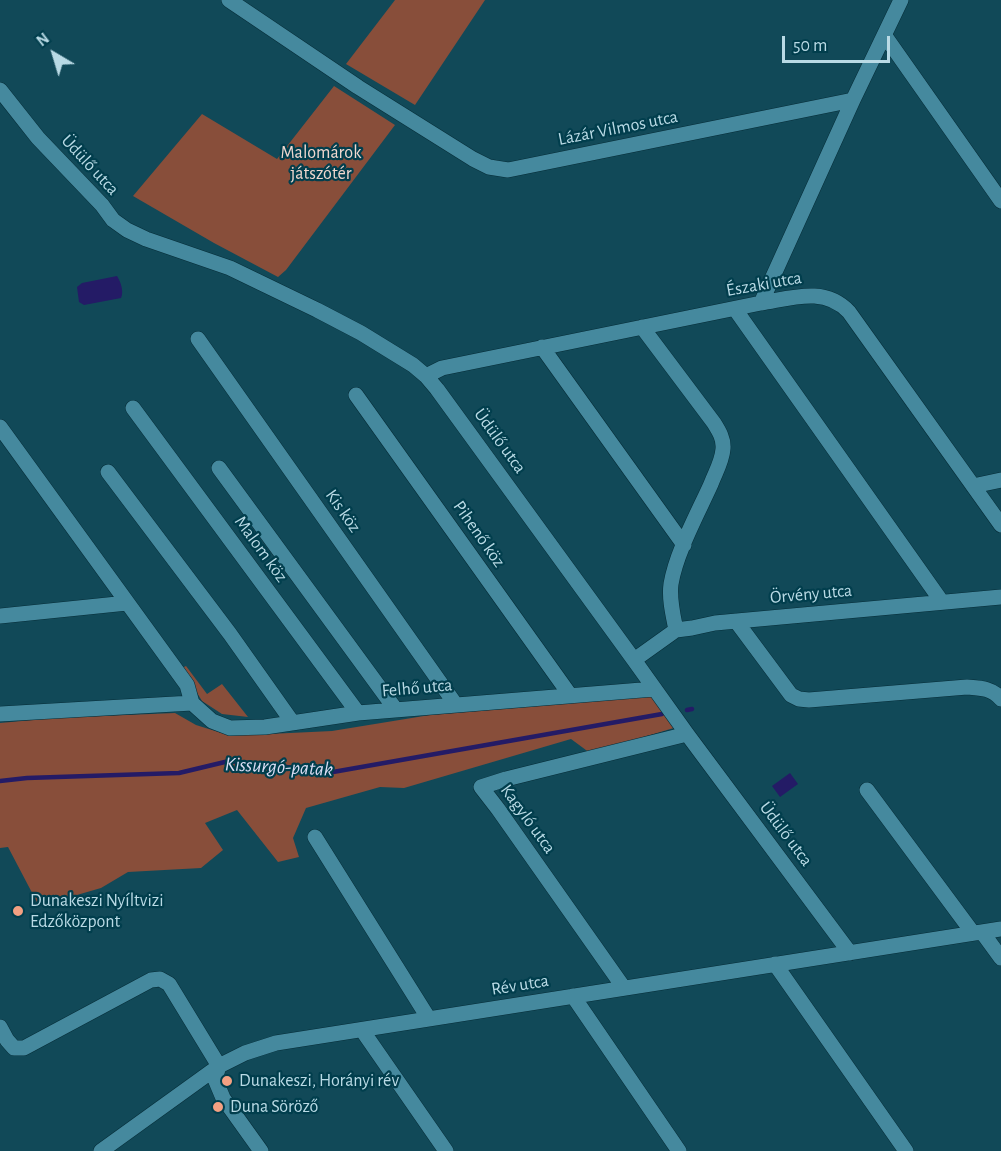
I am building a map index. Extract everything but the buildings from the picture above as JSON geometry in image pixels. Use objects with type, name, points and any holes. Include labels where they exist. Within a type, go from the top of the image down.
[{"type":"street","name":"Lázár Vilmos utca","points":[[229,0],[403,116],[489,167],[508,170],[853,100]]},
{"type":"street","points":[[761,303],[901,0]]},
{"type":"street","points":[[885,36],[1001,201]]},
{"type":"street","name":"Üdülő utca","points":[[0,90],[38,138],[102,205],[113,220],[127,230],[146,239],[230,268],[317,310],[413,365],[426,376],[687,734],[850,952]]},
{"type":"street","name":"Északi utca","points":[[426,376],[442,368],[761,303],[800,296],[832,299],[849,312],[1001,525]]},
{"type":"street","points":[[735,309],[942,602]]},
{"type":"street","points":[[642,327],[714,423],[721,435],[723,447],[720,462],[676,565],[671,585],[671,604],[676,630]]},
{"type":"street","name":"Kis köz","points":[[198,339],[456,705]]},
{"type":"street","points":[[542,348],[684,545]]},
{"type":"street","name":"Pihenő köz","points":[[356,395],[570,695]]},
{"type":"street","name":"Malom köz","points":[[133,408],[357,713]]},
{"type":"street","points":[[0,427],[187,685],[192,703],[0,714]]},
{"type":"street","points":[[0,452],[18,451]]},
{"type":"street","points":[[219,468],[396,710]]},
{"type":"street","points":[[108,472],[230,634],[293,723]]},
{"type":"street","points":[[973,486],[1001,480]]},
{"type":"street","name":"Örvény utca","points":[[634,660],[676,630],[715,623],[1001,597]]},
{"type":"street","points":[[0,616],[128,603]]},
{"type":"street","points":[[736,621],[791,695],[799,699],[967,687],[985,688],[997,694],[1001,699]]},
{"type":"street","name":"Felhő utca","points":[[192,703],[212,721],[230,728],[265,727],[357,713],[654,688]]},
{"type":"street","name":"Kagyló utca","points":[[624,988],[481,787],[687,734]]},
{"type":"street","points":[[867,790],[1001,958]]},
{"type":"street","points":[[315,837],[429,1019]]},
{"type":"street","name":"Rév utca","points":[[101,1151],[219,1066],[245,1053],[276,1043],[1001,929]]},
{"type":"street","points":[[775,964],[906,1151]]},
{"type":"street","points":[[0,1027],[14,1048],[24,1048],[151,980],[160,979],[169,984],[219,1066],[215,1079],[223,1098],[261,1151]]},
{"type":"street","points":[[573,996],[679,1151]]},
{"type":"street","points":[[362,1030],[446,1151]]},
{"type":"green space","points":[[395,0],[485,0],[415,105],[346,64]]},
{"type":"green space","name":"Malomárok játszótér","points":[[334,86],[395,125],[286,270],[278,277],[133,196],[202,114],[277,159]]},
{"type":"green space","points":[[186,666],[207,694],[222,684],[248,717],[222,714],[202,701],[182,668]]},
{"type":"green space","points":[[658,696],[677,727],[590,753],[571,739],[404,788],[380,787],[306,808],[293,838],[299,857],[278,862],[237,810],[205,823],[223,850],[201,868],[128,872],[101,888],[39,906],[8,847],[0,848],[0,723],[55,718],[175,713],[196,725],[228,735],[269,734],[332,731],[430,715]]},
{"type":"shaded area","points":[[117,276],[122,287],[121,298],[84,305],[79,302],[77,287],[82,283]]},
{"type":"shaded area","points":[[790,773],[798,784],[780,797],[772,786]]},
{"type":"waterway","points":[[687,710],[692,709]]},
{"type":"waterway","name":"Kissurgó-patak","points":[[0,781],[179,773],[229,761],[333,772],[662,714]]},
{"type":"place","name":"Dunakeszi Nyíltvizi Edzőközpont","points":[[18,911]]},
{"type":"place","name":"Dunakeszi, Horányi rév","points":[[227,1081]]},
{"type":"place","name":"Duna Söröző","points":[[218,1107]]}]
